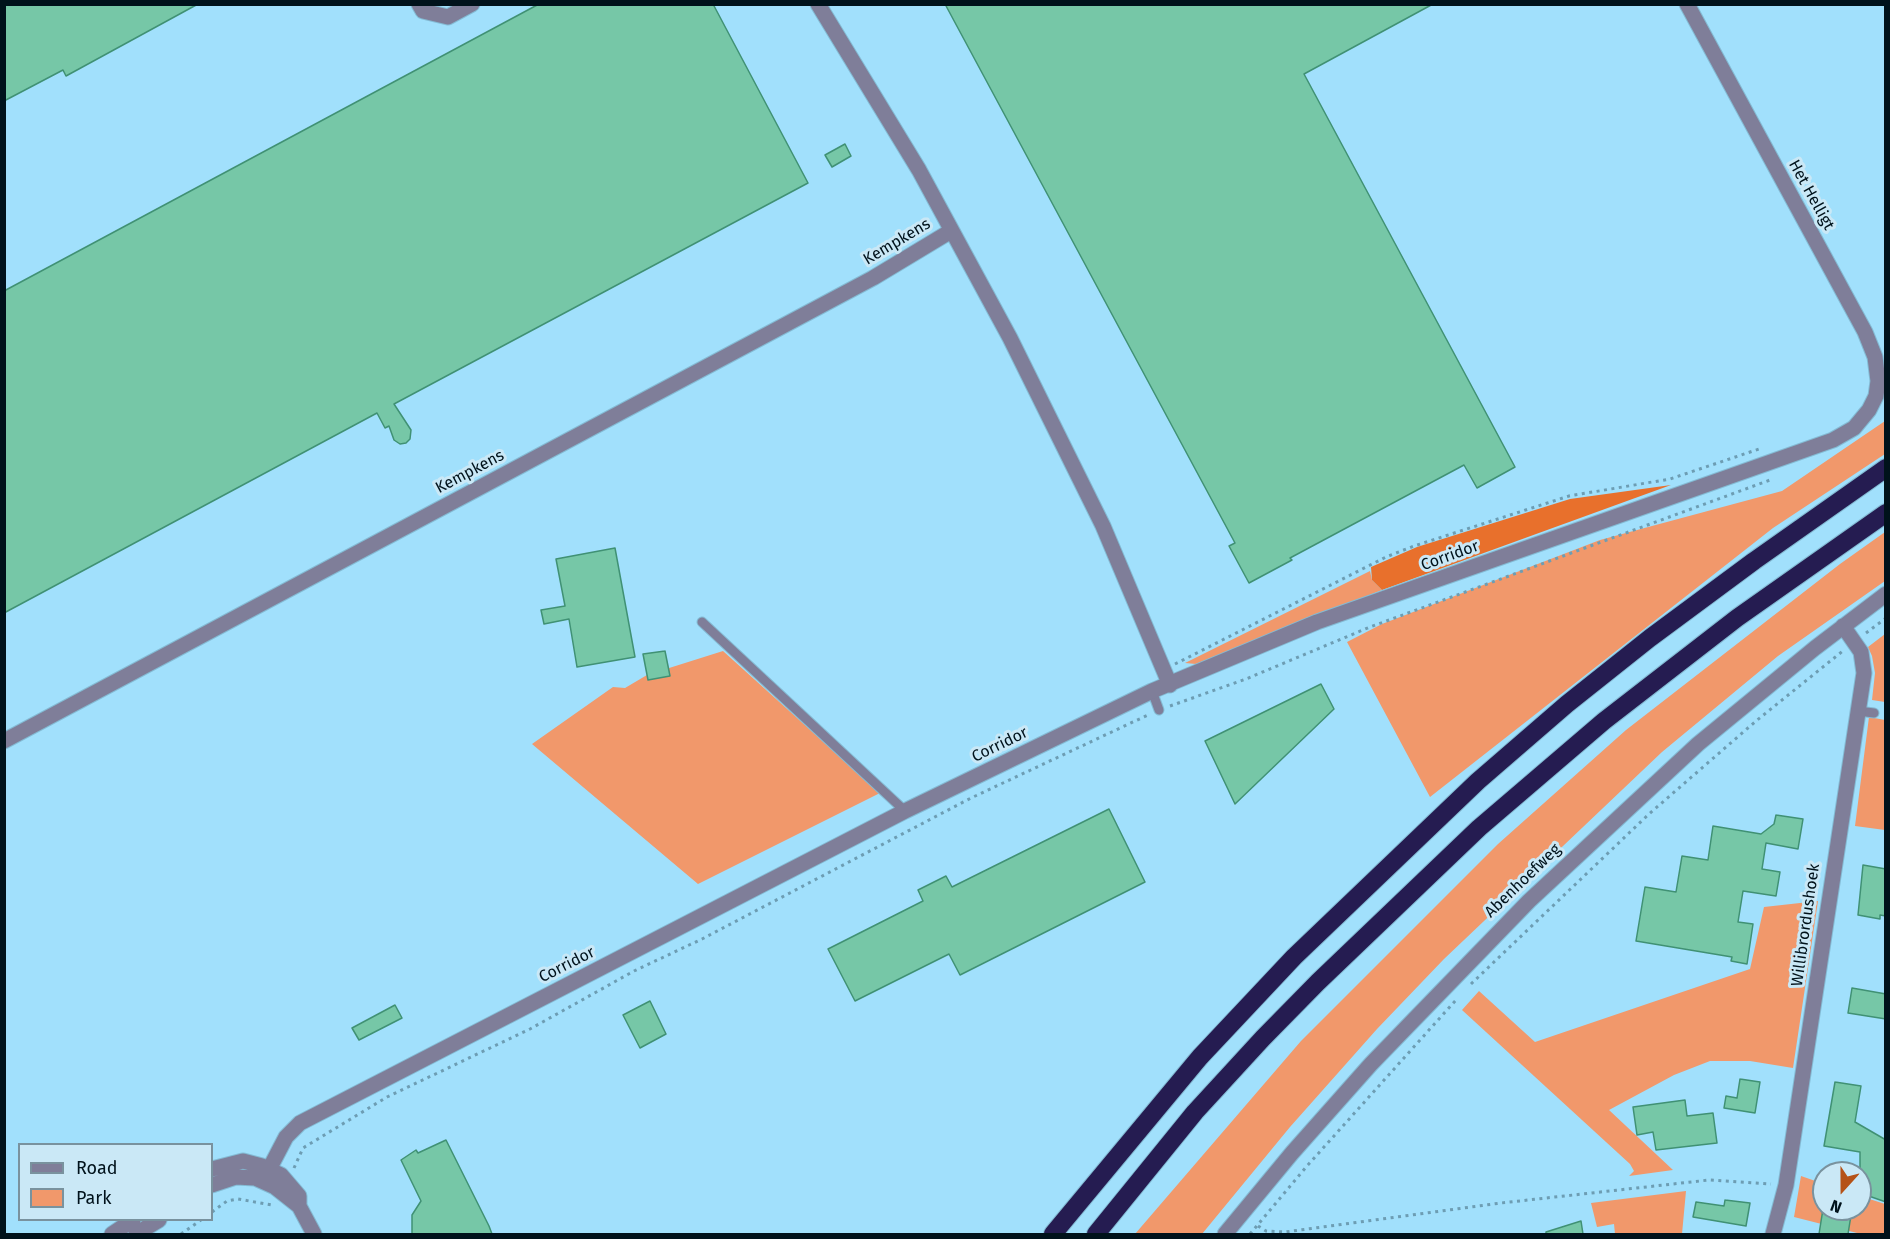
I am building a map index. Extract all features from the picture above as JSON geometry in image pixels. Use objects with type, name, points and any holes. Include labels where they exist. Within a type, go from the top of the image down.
[{"type":"highway","points":[[1053,1234],[1200,1057],[1286,965],[1372,880],[1478,781],[1567,704],[1650,638],[1886,468]]},
{"type":"highway","points":[[1096,1234],[1196,1112],[1263,1038],[1318,982],[1479,828],[1604,721],[1782,585],[1886,513]]},
{"type":"street","points":[[419,4],[423,11],[448,17],[472,4]]},
{"type":"street","name":"Kempkens","points":[[818,4],[919,170],[1010,338],[1098,515],[1170,685]]},
{"type":"street","name":"Het Helligt","points":[[1687,4],[1865,332],[1875,357],[1878,381],[1876,396],[1869,410]]},
{"type":"street","name":"Kempkens","points":[[4,741],[863,284],[951,231]]},
{"type":"street","name":"Corridor","points":[[266,1175],[286,1137],[300,1123],[905,811],[1152,691],[1328,618],[1833,440],[1854,428],[1869,410]]},
{"type":"street","name":"Abenhoefweg","points":[[1225,1234],[1371,1064],[1529,901],[1698,744],[1843,626],[1886,594]]},
{"type":"street","name":"Willibrordushoek","points":[[1773,1234],[1786,1185],[1858,711],[1863,661],[1861,652],[1843,626]]},
{"type":"street","points":[[213,1169],[243,1161],[266,1175],[299,1206],[314,1234]]},
{"type":"street","points":[[213,1185],[236,1177],[266,1175]]},
{"type":"street","points":[[111,1234],[131,1221]]},
{"type":"street","points":[[136,1234],[157,1221]]},
{"type":"lane","points":[[702,622],[905,811]]},
{"type":"lane","points":[[1152,691],[1159,710]]},
{"type":"lane","points":[[1858,711],[1874,713]]},
{"type":"path","name":"Corridor","points":[[1164,669],[1386,557],[1414,546],[1569,496],[1670,479],[1767,447]]},
{"type":"path","points":[[291,1174],[303,1148],[387,1097],[530,1029],[634,971],[702,939],[971,798],[1159,710],[1246,679],[1370,627],[1609,537],[1766,482],[1775,476]]},
{"type":"path","points":[[1862,636],[1886,618]]},
{"type":"path","points":[[1469,986],[1649,814],[1756,721],[1847,648]]},
{"type":"path","points":[[1250,1234],[1461,994]]},
{"type":"path","points":[[1253,1222],[1266,1231],[1285,1232],[1501,1203],[1708,1180],[1786,1185]]},
{"type":"path","points":[[213,1211],[233,1200],[247,1199],[270,1204],[280,1210]]},
{"type":"path","points":[[181,1234],[200,1221]]},
{"type":"green space","points":[[1885,421],[1885,454],[1773,528],[1430,797],[1347,642],[1382,624],[1600,540],[1782,491]]},
{"type":"green space","points":[[1885,532],[1885,581],[1778,656],[1662,752],[1444,959],[1377,1029],[1290,1127],[1202,1234],[1135,1234],[1301,1041],[1498,844],[1626,730],[1840,564]]},
{"type":"green space","points":[[1370,571],[1372,580],[1382,590],[1196,664],[1185,663]]},
{"type":"green space","points":[[1885,634],[1885,702],[1872,700],[1875,673],[1868,647]]},
{"type":"green space","points":[[723,651],[880,793],[698,884],[532,744],[613,687],[625,688],[647,675]]},
{"type":"green space","points":[[1869,717],[1885,720],[1885,830],[1855,826]]},
{"type":"green space","points":[[1818,901],[1793,1068],[1750,1061],[1710,1061],[1674,1075],[1609,1110],[1673,1170],[1629,1176],[1634,1171],[1630,1164],[1462,1010],[1479,991],[1535,1042],[1750,969],[1764,907]]},
{"type":"green space","points":[[1801,1176],[1812,1180],[1812,1221],[1872,1221],[1872,1200],[1885,1204],[1885,1234],[1861,1234],[1794,1217]]},
{"type":"green space","points":[[1686,1191],[1682,1234],[1615,1234],[1614,1224],[1597,1227],[1591,1203]]},
{"type":"shaded area","points":[[1671,485],[1382,590],[1372,580],[1371,567],[1417,547],[1570,499]]},
{"type":"building","points":[[4,4],[198,4],[66,76],[63,70],[4,101]]},
{"type":"building","points":[[539,4],[713,4],[808,183],[394,404],[411,430],[410,439],[406,443],[400,444],[394,440],[389,426],[385,428],[377,413],[4,613],[4,291]]},
{"type":"building","points":[[945,4],[1433,4],[1304,74],[1515,467],[1477,488],[1464,465],[1290,558],[1292,560],[1249,583],[1229,546],[1235,543]]},
{"type":"building","points":[[845,144],[851,156],[832,167],[825,155]]},
{"type":"building","points":[[615,548],[635,657],[577,667],[569,619],[544,624],[541,610],[565,606],[556,559]]},
{"type":"building","points":[[665,651],[670,676],[648,680],[643,654]]},
{"type":"building","points":[[1321,684],[1334,709],[1235,804],[1205,741]]},
{"type":"building","points":[[1109,809],[1145,882],[960,975],[949,954],[855,1001],[828,949],[923,901],[918,890],[946,876],[952,887]]},
{"type":"building","points":[[1776,815],[1803,819],[1798,849],[1766,843],[1762,869],[1780,872],[1776,896],[1743,891],[1738,922],[1753,924],[1747,964],[1731,961],[1732,957],[1636,941],[1645,887],[1676,892],[1682,856],[1708,860],[1713,826],[1761,834],[1774,824]]},
{"type":"building","points":[[1863,865],[1886,869],[1886,916],[1880,915],[1880,919],[1858,915]]},
{"type":"building","points":[[1852,988],[1886,994],[1886,1019],[1848,1013]]},
{"type":"building","points":[[650,1001],[666,1034],[640,1048],[623,1015]]},
{"type":"building","points":[[395,1005],[402,1018],[359,1040],[352,1028]]},
{"type":"building","points":[[1740,1079],[1760,1082],[1755,1113],[1724,1108],[1726,1096],[1737,1098]]},
{"type":"building","points":[[1835,1082],[1861,1086],[1855,1122],[1886,1140],[1886,1202],[1872,1197],[1872,1161],[1860,1161],[1860,1152],[1824,1146]]},
{"type":"building","points":[[1685,1100],[1687,1116],[1713,1113],[1717,1143],[1656,1150],[1653,1132],[1637,1135],[1633,1107]]},
{"type":"building","points":[[446,1140],[492,1234],[412,1234],[412,1215],[421,1201],[401,1160],[416,1150],[418,1153]]},
{"type":"building","points":[[1725,1200],[1750,1203],[1746,1226],[1693,1217],[1696,1202],[1724,1206]]},
{"type":"building","points":[[1581,1221],[1583,1234],[1546,1234],[1546,1232]]},
{"type":"building","points":[[1821,1221],[1850,1221],[1848,1234],[1819,1234]]}]
